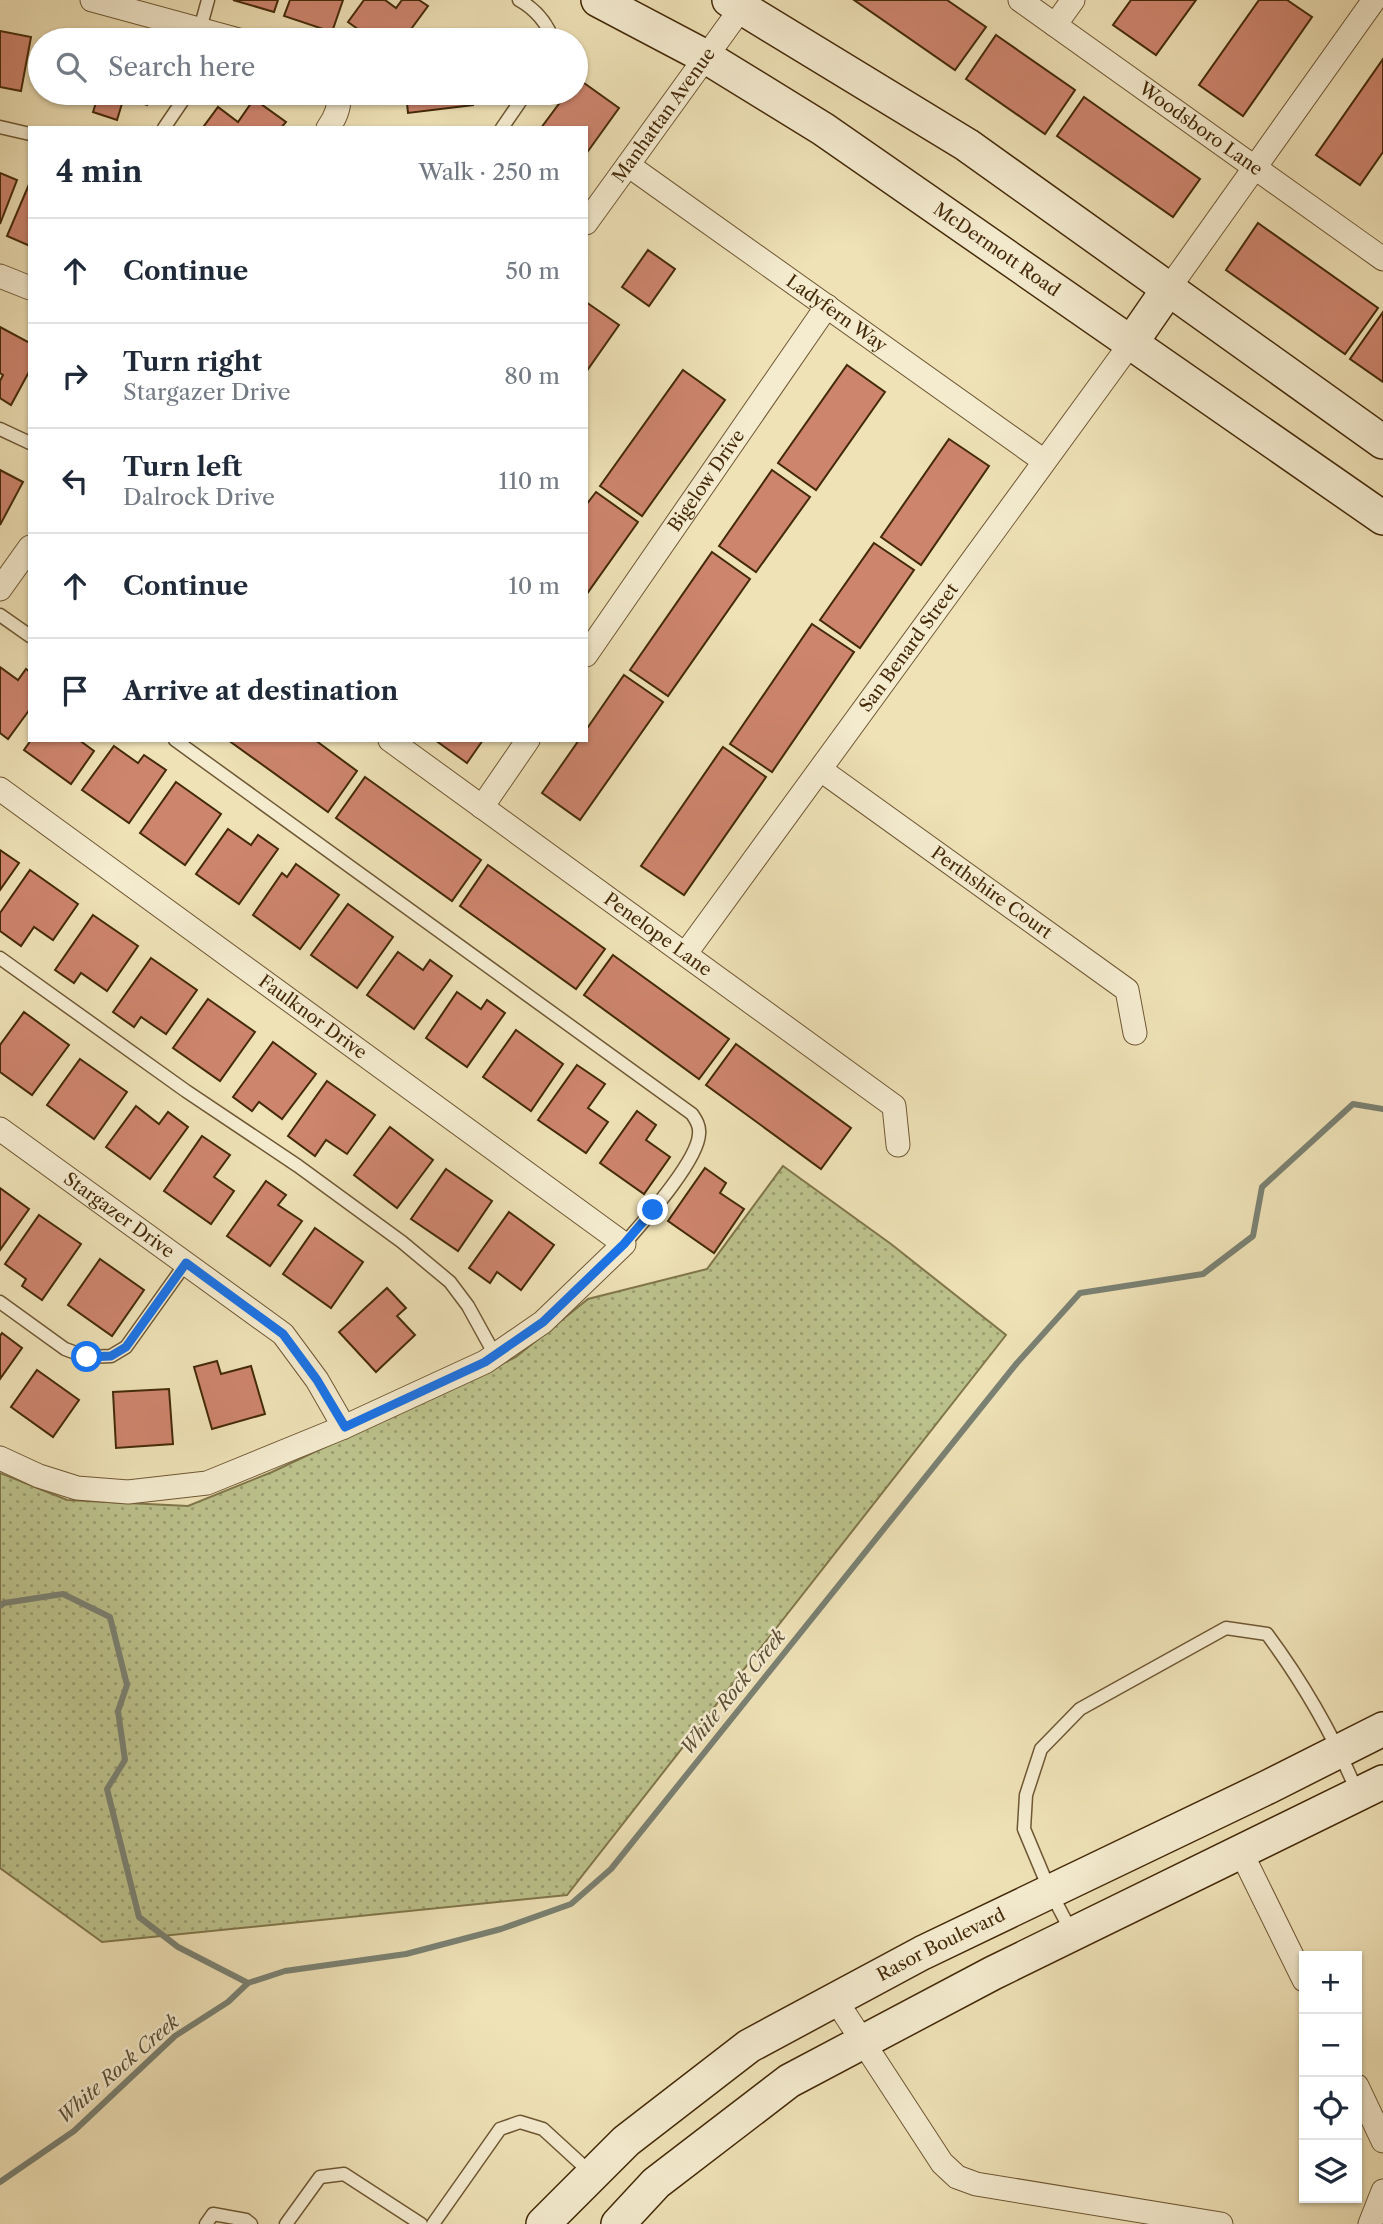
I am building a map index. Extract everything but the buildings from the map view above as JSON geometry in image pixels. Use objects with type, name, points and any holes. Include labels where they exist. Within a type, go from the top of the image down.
[{"type":"main road","name":"McDermott Road","points":[[598,0],[706,57],[823,129],[1383,518]]},
{"type":"main road","points":[[736,4],[967,145],[1383,442]]},
{"type":"main road","points":[[1130,342],[1169,288]]},
{"type":"main road","name":"Rasor Boulevard","points":[[542,2224],[626,2141],[749,2046],[922,1953],[1383,1729]]},
{"type":"main road","points":[[618,2224],[656,2183],[789,2081],[993,1973],[1371,1788]]},
{"type":"street","points":[[92,0],[185,28]]},
{"type":"street","name":"Woodsboro Lane","points":[[1020,0],[1383,259]]},
{"type":"street","points":[[1055,25],[1073,0]]},
{"type":"street","points":[[1169,288],[1374,0]]},
{"type":"street","name":"Manhattan Avenue","points":[[588,220],[706,57],[736,4]]},
{"type":"street","points":[[329,126],[339,105]]},
{"type":"street","name":"Ladyfern Way","points":[[628,165],[1044,461]]},
{"type":"street","points":[[0,276],[28,287]]},
{"type":"street","name":"Bigelow Drive","points":[[588,653],[827,306]]},
{"type":"street","name":"San Benard Street","points":[[686,953],[1130,342]]},
{"type":"street","points":[[0,589],[28,550]]},
{"type":"street","name":"Penelope Lane","points":[[393,742],[894,1106],[898,1145]]},
{"type":"street","points":[[482,807],[527,742]]},
{"type":"street","name":"Perthshire Court","points":[[821,770],[1127,990],[1135,1033]]},
{"type":"street","name":"Faulknor Drive","points":[[0,789],[624,1244]]},
{"type":"street","name":"Stargazer Drive","points":[[0,1129],[283,1334],[317,1380],[345,1427]]},
{"type":"street","points":[[0,1458],[39,1476],[77,1488],[128,1492],[207,1483],[345,1427],[485,1362],[543,1322],[624,1244]]},
{"type":"street","points":[[1241,1852],[1299,1970]]},
{"type":"street","points":[[835,1999],[942,2163],[957,2177],[976,2184],[1221,2224]]},
{"type":"street","points":[[1362,2097],[1383,2141]]},
{"type":"street","points":[[1370,2224],[1383,2191]]},
{"type":"lane","points":[[203,28],[208,0]]},
{"type":"lane","points":[[519,0],[531,7],[546,28]]},
{"type":"lane","points":[[165,126],[180,105]]},
{"type":"lane","points":[[503,126],[518,105]]},
{"type":"lane","points":[[0,127],[28,134]]},
{"type":"lane","points":[[0,429],[28,442]]},
{"type":"lane","points":[[0,615],[28,635]]},
{"type":"lane","points":[[178,742],[692,1114],[699,1125],[698,1144],[653,1210],[624,1244]]},
{"type":"lane","points":[[0,958],[402,1242],[450,1282],[468,1306],[495,1355]]},
{"type":"lane","points":[[0,1302],[65,1349],[87,1357],[111,1356],[126,1347],[186,1263]]},
{"type":"lane","points":[[1072,1934],[1049,1891],[1024,1829],[1026,1795],[1041,1749],[1080,1709],[1226,1628],[1267,1634],[1297,1675],[1340,1751],[1371,1788]]},
{"type":"lane","points":[[433,2224],[500,2129],[520,2122],[543,2129],[592,2174]]},
{"type":"lane","points":[[286,2224],[320,2177],[344,2174],[421,2224]]},
{"type":"lane","points":[[206,2224],[213,2214],[246,2220],[251,2224]]},
{"type":"green space","points":[[783,1166],[891,1244],[1006,1335],[567,1895],[102,1942],[0,1868],[0,1473],[67,1500],[188,1506],[272,1472],[516,1357],[588,1299],[707,1269]]},
{"type":"waterway","name":"White Rock Creek","points":[[0,2182],[74,2131],[175,2036],[228,2002],[248,1983],[285,1971],[406,1954],[501,1929],[571,1904],[611,1869],[1017,1363],[1080,1293],[1203,1274],[1253,1236],[1262,1187],[1353,1104],[1383,1109]]},
{"type":"waterway","points":[[0,1606],[4,1603],[63,1594],[110,1617],[127,1685],[118,1711],[125,1760],[107,1789],[139,1917],[178,1947],[248,1983]]},
{"type":"route","points":[[87,1357],[111,1356],[126,1347],[186,1263],[283,1334],[317,1380],[345,1427],[485,1362],[543,1322],[624,1244],[653,1210]]}]
